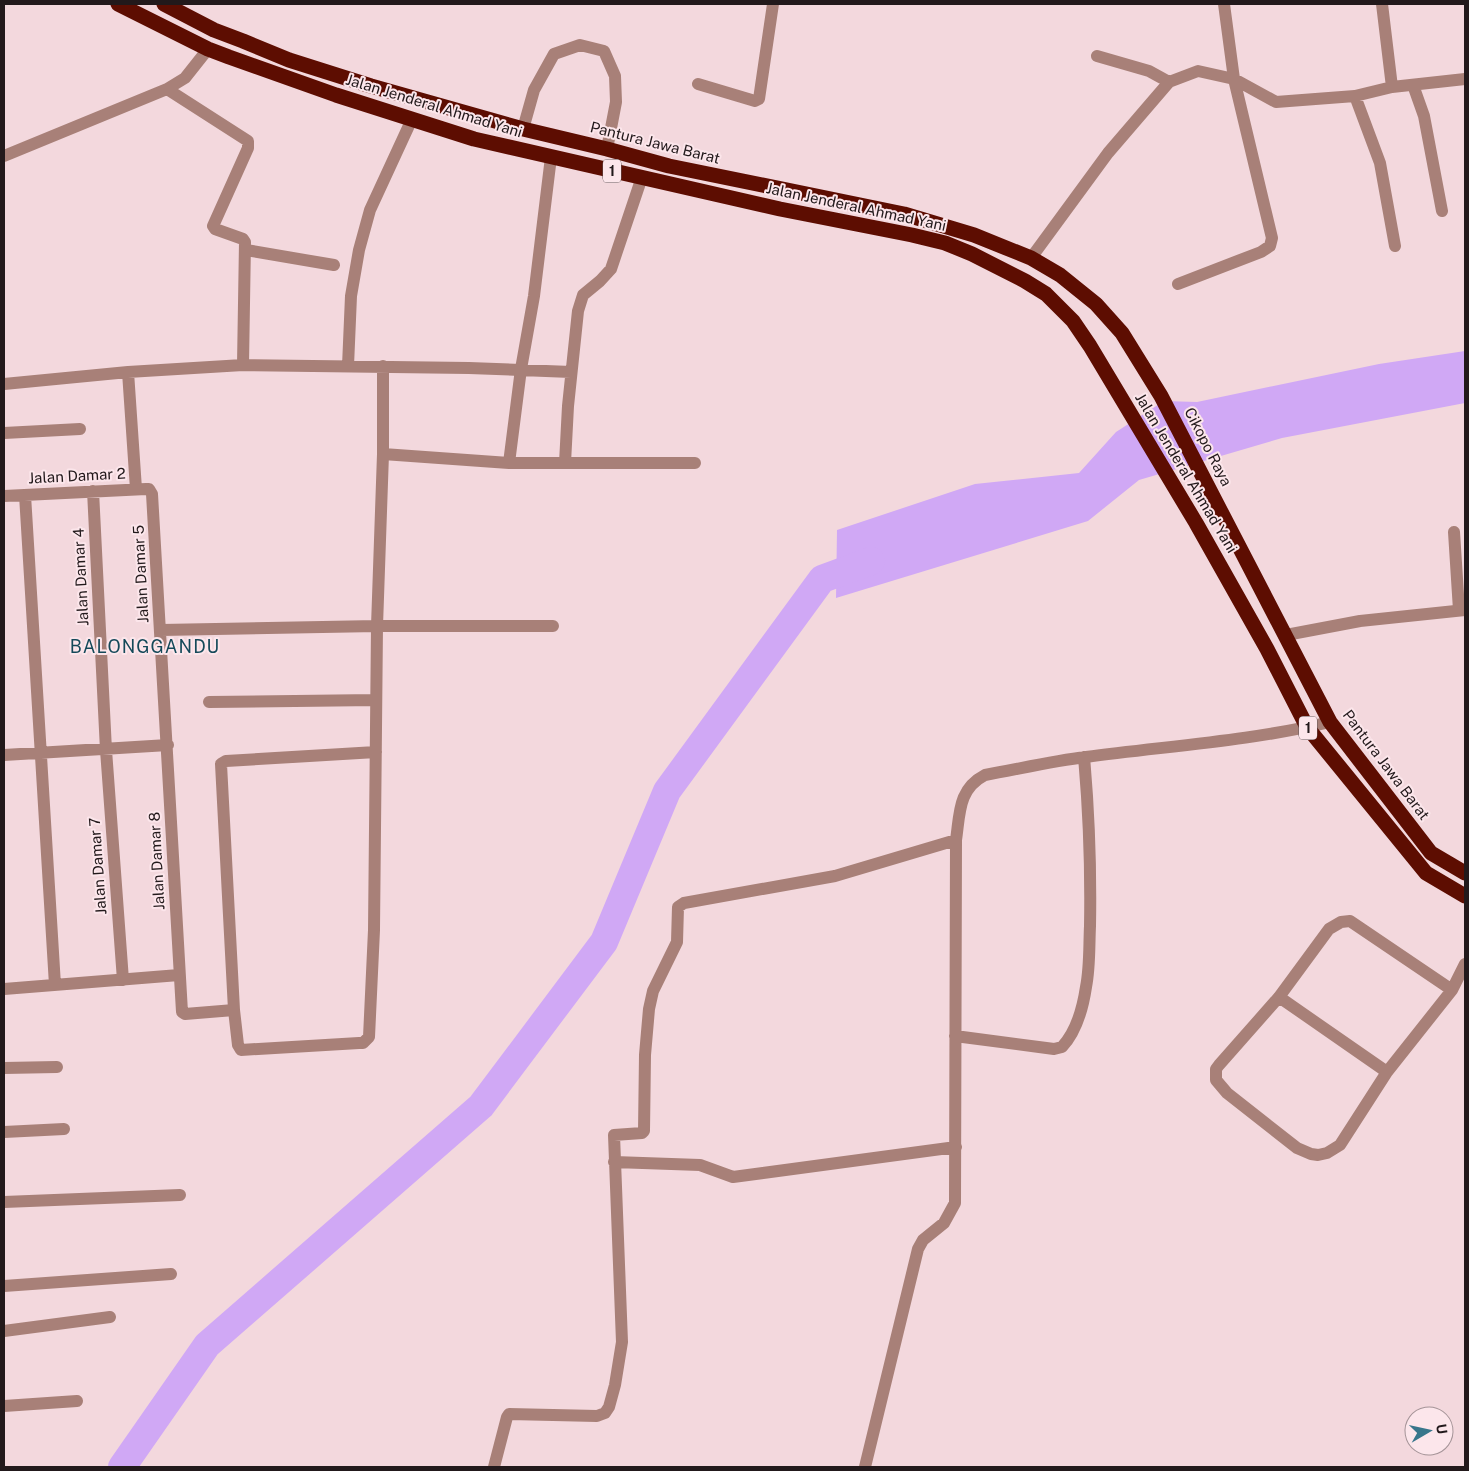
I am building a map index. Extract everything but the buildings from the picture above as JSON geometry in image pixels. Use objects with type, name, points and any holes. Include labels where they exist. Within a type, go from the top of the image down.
[{"type":"highway","name":"Jalan Jenderal Ahmad Yani","points":[[121,4],[208,49],[336,95],[474,139],[780,209],[912,235],[972,254],[1046,294],[1073,322],[1090,346],[1196,523],[1267,649],[1307,727],[1426,873],[1465,896]]},
{"type":"highway","name":"Pantura Jawa Barat","points":[[164,4],[218,31],[289,60],[371,86],[524,129],[669,166],[904,214],[974,235],[1030,258],[1060,275],[1089,298],[1122,333]]},
{"type":"highway","points":[[208,49],[218,31]]},
{"type":"highway","points":[[519,149],[524,129]]},
{"type":"highway","points":[[603,169],[607,149]]},
{"type":"highway","name":"Cikopo Raya","points":[[1122,333],[1161,396],[1257,580]]},
{"type":"highway","name":"Pantura Jawa Barat","points":[[1257,580],[1330,722],[1431,853],[1465,873]]},
{"type":"highway","points":[[1267,649],[1286,635]]},
{"type":"street","points":[[698,84],[755,101],[759,99],[773,4]]},
{"type":"street","points":[[1178,284],[1261,252],[1270,246],[1272,238],[1234,79],[1224,4]]},
{"type":"street","points":[[1382,4],[1392,87]]},
{"type":"street","points":[[524,129],[534,90],[554,54],[580,45],[604,51],[615,76],[616,102],[607,149]]},
{"type":"street","points":[[4,156],[167,90],[185,78],[208,49]]},
{"type":"street","points":[[1097,56],[1148,71],[1169,82]]},
{"type":"street","points":[[1030,258],[1108,153],[1169,82],[1198,70],[1234,79],[1276,102],[1356,96],[1392,87],[1465,79]]},
{"type":"street","points":[[1413,84],[1424,116],[1442,211]]},
{"type":"street","points":[[167,90],[248,142],[248,148],[213,226],[215,229],[243,239],[245,242],[243,365]]},
{"type":"street","points":[[1356,96],[1380,163],[1395,246]]},
{"type":"street","points":[[348,366],[351,296],[370,210],[412,119]]},
{"type":"street","points":[[509,463],[521,369],[534,296],[550,157]]},
{"type":"street","points":[[565,463],[571,372],[578,311],[583,295],[611,269],[642,177]]},
{"type":"street","points":[[246,250],[334,264]]},
{"type":"street","points":[[4,384],[128,372],[243,365],[383,366],[571,372]]},
{"type":"street","points":[[376,752],[226,761],[221,764],[234,1010],[238,1045],[241,1050],[359,1044],[369,1037],[374,930],[376,752],[376,700],[377,626],[383,454],[383,366]]},
{"type":"street","points":[[128,372],[136,489]]},
{"type":"street","points":[[4,433],[80,429]]},
{"type":"street","points":[[383,454],[509,463],[695,463]]},
{"type":"street","name":"Jalan Damar 2","points":[[4,496],[136,489],[148,489],[151,491]]},
{"type":"street","name":"Jalan Damar 5","points":[[151,491],[153,498],[168,745]]},
{"type":"street","name":"Jalan Damar 4","points":[[93,492],[106,750]]},
{"type":"street","points":[[25,495],[55,985]]},
{"type":"street","points":[[1286,635],[1360,621],[1462,610],[1454,532]]},
{"type":"street","points":[[161,630],[377,626],[553,626]]},
{"type":"street","points":[[209,702],[376,700]]},
{"type":"street","points":[[865,1467],[918,1249],[923,1240],[944,1222],[955,1204],[956,840],[961,802],[967,790],[975,780],[985,775],[1084,757],[1211,743],[1330,722]]},
{"type":"street","points":[[4,756],[168,745]]},
{"type":"street","name":"Jalan Damar 8","points":[[168,745],[179,975],[183,1014],[234,1010]]},
{"type":"street","name":"Jalan Damar 7","points":[[106,750],[123,980]]},
{"type":"street","points":[[955,1036],[1054,1049],[1062,1047],[1073,1030],[1080,1014],[1086,987],[1089,958],[1091,882],[1089,806],[1084,757]]},
{"type":"street","points":[[494,1467],[509,1414],[597,1416],[605,1413],[609,1407],[618,1371],[622,1342],[614,1134],[644,1132],[645,1055],[649,1009],[653,992],[677,942],[678,909],[680,905],[835,876],[956,840]]},
{"type":"street","points":[[1452,990],[1350,921],[1341,922],[1329,928],[1279,997],[1219,1065],[1215,1074],[1216,1080],[1227,1094],[1297,1148],[1318,1156],[1340,1144],[1387,1072],[1452,990],[1465,964]]},
{"type":"street","points":[[4,989],[179,975]]},
{"type":"street","points":[[1279,997],[1387,1072]]},
{"type":"street","points":[[4,1068],[57,1067]]},
{"type":"street","points":[[4,1132],[64,1129]]},
{"type":"street","points":[[614,1162],[700,1165],[733,1177],[956,1147]]},
{"type":"street","points":[[4,1202],[180,1195]]},
{"type":"street","points":[[4,1286],[171,1274]]},
{"type":"street","points":[[4,1331],[110,1318]]},
{"type":"street","points":[[4,1406],[77,1401]]},
{"type":"shaded area","points":[[1465,351],[1465,403],[1282,438],[1139,480],[1088,521],[836,598],[837,530],[975,484],[1079,473],[1116,432],[1164,401],[1197,402],[1379,364]]},
{"type":"waterway","points":[[122,1467],[207,1345],[481,1106],[604,942],[667,791],[822,579],[871,561]]},
{"type":"district","name":"BALONGGANDU","points":[[145,647]]}]
